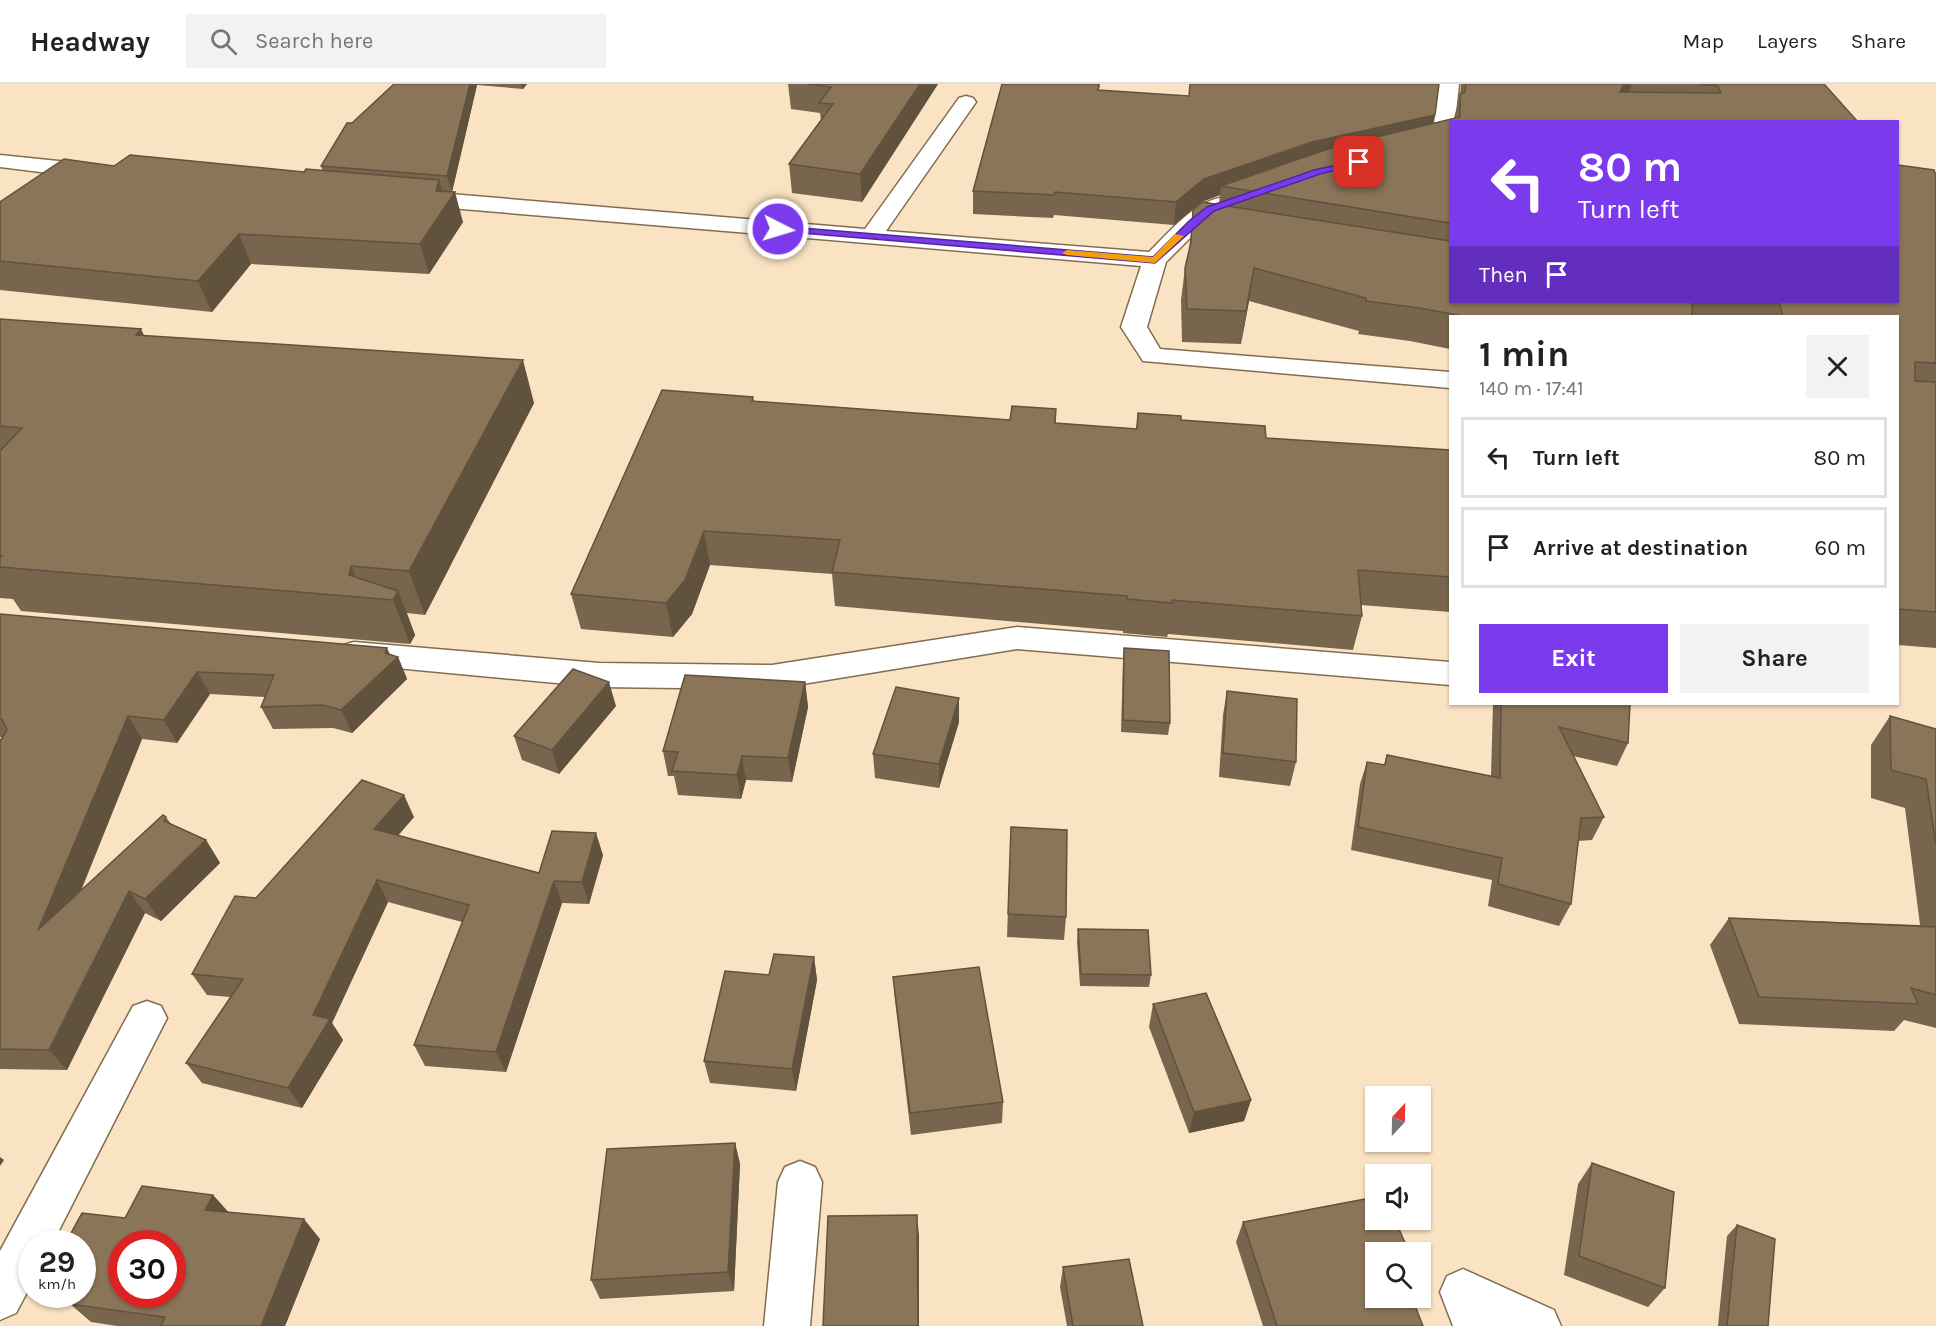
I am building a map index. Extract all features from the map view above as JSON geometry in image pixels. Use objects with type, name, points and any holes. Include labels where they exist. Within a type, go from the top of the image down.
[{"type":"street","points":[[1396,153],[1446,143],[1448,90],[1423,94]]},
{"type":"street","points":[[871,236],[966,102]]},
{"type":"street","points":[[0,161],[115,173]]},
{"type":"street","points":[[1253,194],[1210,209],[1192,223],[1155,260],[1134,327],[1152,356],[1449,380]]},
{"type":"street","points":[[387,196],[1155,260]]},
{"type":"street","points":[[1192,223],[1227,229]]},
{"type":"street","points":[[329,651],[599,675],[772,677],[1017,639],[1449,674]]},
{"type":"street","points":[[0,1297],[147,1018]]},
{"type":"street","points":[[787,1326],[800,1182]]},
{"type":"street","points":[[1476,1326],[1463,1292],[1538,1326]]},
{"type":"building","points":[[394,84],[470,84],[447,176],[321,166],[347,123],[352,123]]},
{"type":"building","points":[[808,84],[920,84],[860,174],[789,164],[833,104],[819,103],[831,87]]},
{"type":"building","points":[[1002,84],[1099,84],[1098,90],[1189,96],[1190,84],[1439,84],[1435,115],[1312,142],[1204,179],[1176,202],[1055,192],[1054,195],[973,191]]},
{"type":"building","points":[[1466,84],[1624,84],[1620,92],[1721,93],[1718,86],[1699,84],[1824,84],[1856,120],[1449,120],[1449,223],[1221,186],[1331,148],[1460,117],[1460,94],[1465,92]]},
{"type":"building","points":[[130,155],[304,172],[306,169],[439,180],[436,191],[455,192],[420,244],[239,234],[198,281],[0,261],[0,202],[64,159],[114,166]]},
{"type":"building","points":[[1899,165],[1934,170],[1936,175],[1936,363],[1915,362],[1915,381],[1936,382],[1936,612],[1899,609],[1899,315],[1783,315],[1779,303],[1899,303]]},
{"type":"building","points":[[1202,202],[1449,241],[1449,303],[1692,303],[1692,315],[1457,315],[1366,301],[1366,298],[1254,268],[1246,311],[1187,309],[1185,268],[1191,242],[1193,210]]},
{"type":"building","points":[[0,319],[141,329],[136,335],[523,360],[409,571],[351,566],[349,575],[398,591],[393,600],[0,567],[2,556],[0,556],[0,451],[22,428],[0,426]]},
{"type":"building","points":[[662,390],[753,397],[752,401],[1010,420],[1012,406],[1056,409],[1055,423],[1137,429],[1138,413],[1181,416],[1181,420],[1265,426],[1266,438],[1449,450],[1449,577],[1358,570],[1362,616],[1172,600],[1172,603],[1127,599],[1127,596],[832,572],[840,540],[704,531],[685,580],[666,603],[571,594]]},
{"type":"building","points":[[0,614],[387,648],[385,653],[398,657],[341,710],[322,705],[261,707],[274,675],[197,672],[164,720],[128,716],[38,930],[163,815],[166,817],[164,821],[206,840],[145,899],[129,891],[49,1050],[0,1049],[0,741],[7,730],[0,719]]},
{"type":"building","points":[[1124,648],[1169,651],[1170,723],[1123,720]]},
{"type":"building","points":[[573,669],[609,682],[552,750],[514,736]]},
{"type":"building","points":[[685,675],[805,682],[788,758],[742,756],[737,775],[672,771],[678,752],[663,751]]},
{"type":"building","points":[[896,687],[959,698],[939,764],[873,754]]},
{"type":"building","points":[[1227,691],[1297,699],[1296,762],[1223,753]]},
{"type":"building","points":[[1501,705],[1630,705],[1628,743],[1559,727],[1604,817],[1581,818],[1571,904],[1498,884],[1502,858],[1358,827],[1367,762],[1385,765],[1387,755],[1500,778]]},
{"type":"building","points":[[1890,716],[1936,729],[1936,845],[1926,779],[1891,770]]},
{"type":"building","points":[[362,780],[404,795],[374,829],[539,873],[552,831],[596,833],[582,882],[554,881],[496,1052],[414,1045],[469,905],[377,880],[313,1015],[330,1019],[288,1088],[186,1063],[243,979],[192,974],[235,896],[256,898]]},
{"type":"building","points":[[1011,827],[1067,830],[1066,917],[1008,914]]},
{"type":"building","points":[[1729,918],[1936,927],[1936,995],[1911,988],[1918,1004],[1759,997]]},
{"type":"building","points":[[1078,929],[1148,930],[1151,975],[1081,974]]},
{"type":"building","points":[[774,954],[814,957],[792,1069],[704,1061],[725,971],[769,975]]},
{"type":"building","points":[[979,967],[1003,1102],[910,1113],[893,977]]},
{"type":"building","points":[[1206,993],[1251,1100],[1194,1112],[1153,1004]]},
{"type":"building","points":[[735,1143],[728,1272],[591,1280],[607,1149]]},
{"type":"building","points":[[1592,1163],[1674,1192],[1665,1288],[1579,1256]]},
{"type":"building","points":[[142,1186],[213,1195],[205,1210],[304,1219],[261,1326],[161,1326],[165,1317],[96,1308],[96,1230],[73,1230],[82,1213],[125,1218]]},
{"type":"building","points":[[1365,1199],[1365,1230],[1399,1230],[1405,1242],[1365,1242],[1365,1308],[1416,1308],[1423,1326],[1277,1326],[1243,1222]]},
{"type":"building","points":[[917,1215],[918,1326],[823,1326],[828,1216]]},
{"type":"building","points":[[1737,1225],[1775,1239],[1768,1326],[1727,1326]]},
{"type":"building","points":[[1129,1259],[1143,1326],[1073,1326],[1063,1267]]},
{"type":"slow traffic","points":[[1067,253],[1155,260],[1179,236]]},
{"type":"route","points":[[778,229],[1155,260],[1192,223],[1210,209],[1317,172],[1359,162]]}]
